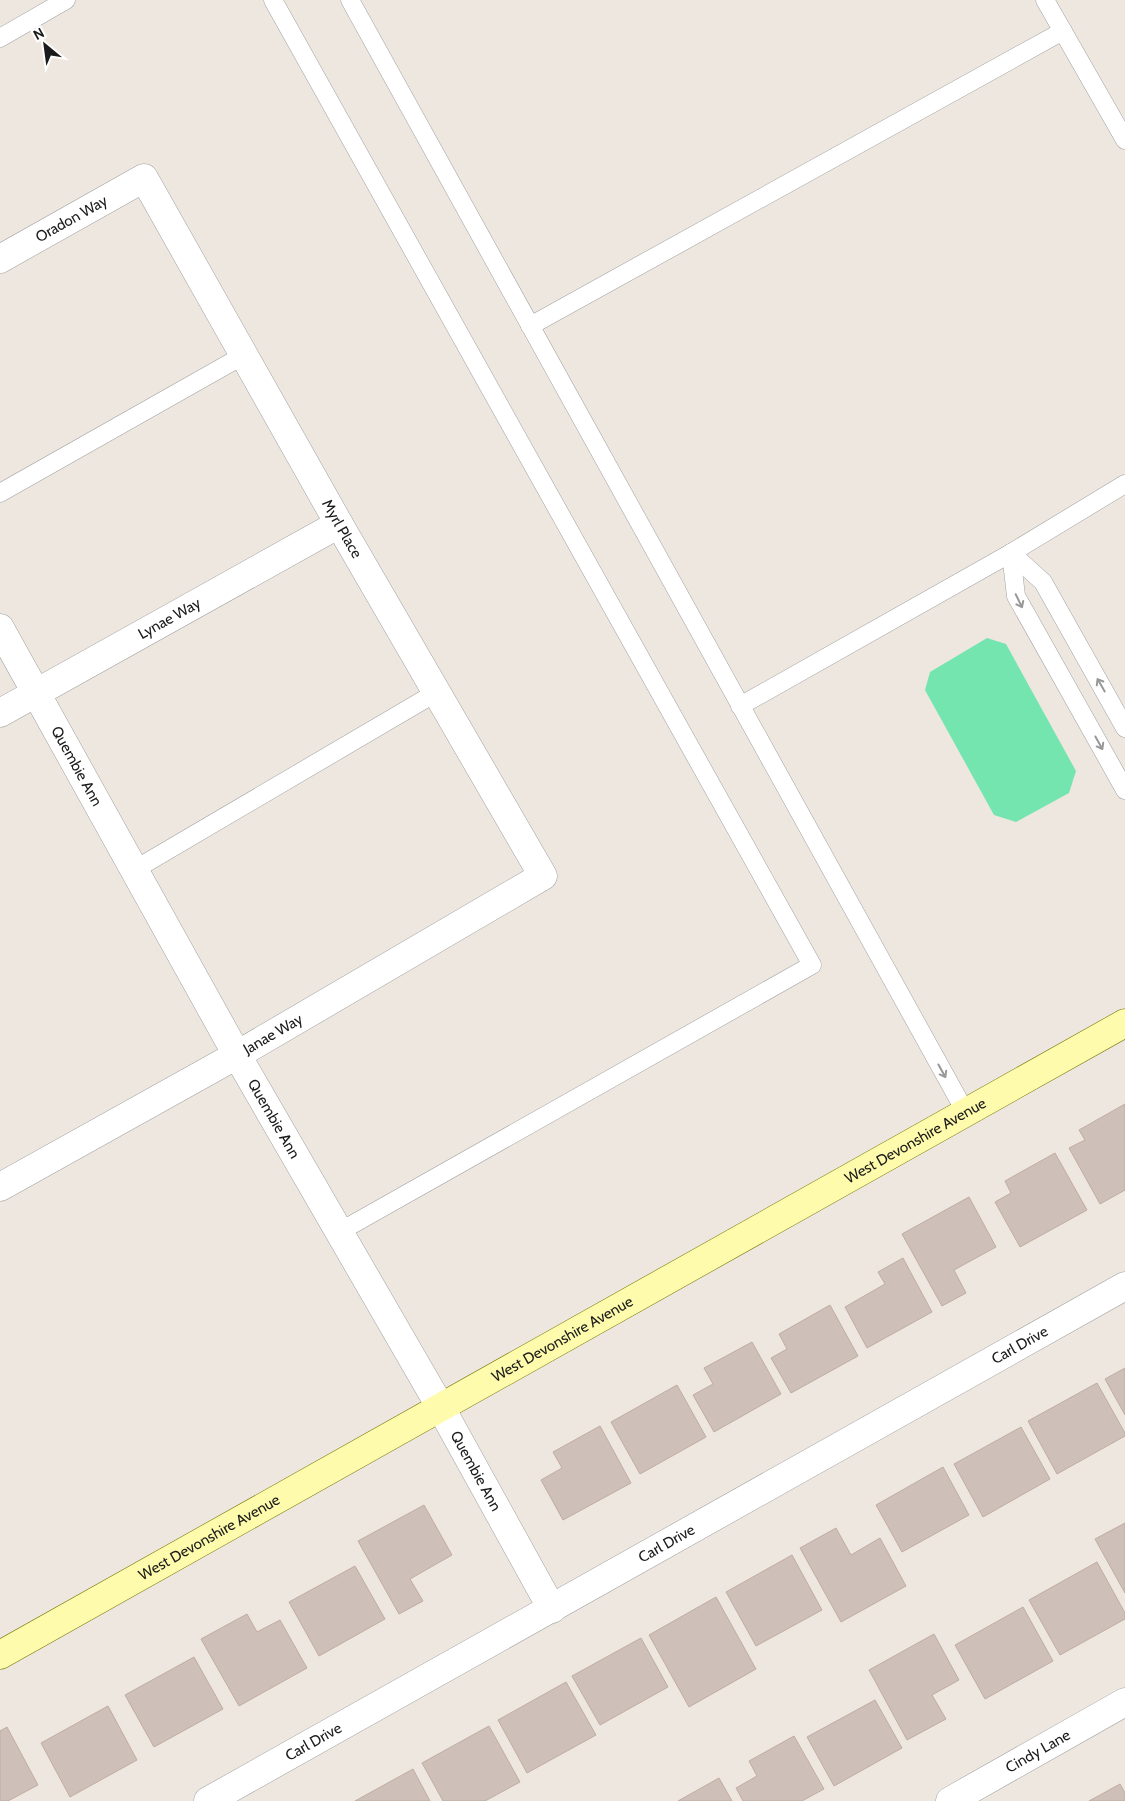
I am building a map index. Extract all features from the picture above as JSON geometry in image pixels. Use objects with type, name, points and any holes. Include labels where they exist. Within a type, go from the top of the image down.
[{"type":"street","name":"Oradon Way","points":[[0,259],[144,178]]},
{"type":"street","name":"Myrl Place","points":[[144,178],[339,524],[543,876]]},
{"type":"street","name":"Lynae Way","points":[[0,713],[339,524]]},
{"type":"street","name":"Quembie Ann","points":[[0,628],[237,1055],[441,1408],[552,1609]]},
{"type":"street","name":"Janae Way","points":[[0,1187],[237,1055],[543,876]]},
{"type":"street","name":"West Devonshire Avenue","points":[[0,1655],[1125,1023]]},
{"type":"street","name":"Carl Drive","points":[[208,1801],[1125,1286]]},
{"type":"street","name":"Cindy Lane","points":[[950,1801],[1125,1702]]},
{"type":"lane","points":[[0,38],[66,0]]},
{"type":"lane","points":[[273,0],[812,965],[338,1232]]},
{"type":"lane","points":[[350,0],[966,1113]]},
{"type":"lane","points":[[1045,0],[1125,140]]},
{"type":"lane","points":[[530,326],[1063,31]]},
{"type":"lane","points":[[0,493],[244,355]]},
{"type":"lane","points":[[740,706],[1010,554],[1125,484]]},
{"type":"lane","points":[[1010,554],[1043,582],[1125,728]]},
{"type":"lane","points":[[1010,554],[1016,596],[1120,768],[1125,790]]},
{"type":"lane","points":[[134,870],[437,692]]},
{"type":"green space","points":[[987,638],[1006,644],[1076,771],[1069,793],[1016,822],[994,815],[925,690],[930,672]]},
{"type":"building","points":[[1125,1104],[1125,1190],[1100,1204],[1069,1148],[1085,1140],[1079,1130]]},
{"type":"building","points":[[1055,1153],[1087,1210],[1020,1247],[995,1202],[1011,1193],[1005,1181]]},
{"type":"building","points":[[969,1197],[996,1247],[954,1270],[966,1293],[942,1306],[902,1234]]},
{"type":"building","points":[[903,1258],[932,1312],[867,1348],[845,1307],[885,1284],[878,1272]]},
{"type":"building","points":[[830,1305],[858,1356],[791,1393],[771,1358],[787,1349],[779,1334]]},
{"type":"building","points":[[752,1342],[781,1394],[714,1432],[693,1395],[713,1384],[704,1368]]},
{"type":"building","points":[[1125,1368],[1125,1415],[1105,1379]]},
{"type":"building","points":[[1097,1383],[1125,1436],[1057,1474],[1028,1421]]},
{"type":"building","points":[[677,1385],[706,1437],[640,1474],[611,1422]]},
{"type":"building","points":[[600,1426],[631,1483],[563,1520],[541,1480],[562,1468],[553,1452]]},
{"type":"building","points":[[1021,1427],[1050,1479],[983,1517],[954,1464]]},
{"type":"building","points":[[943,1467],[969,1515],[902,1552],[876,1505]]},
{"type":"building","points":[[424,1505],[452,1555],[410,1579],[423,1601],[399,1614],[358,1541]]},
{"type":"building","points":[[1125,1523],[1125,1593],[1095,1539]]},
{"type":"building","points":[[836,1528],[851,1555],[880,1538],[906,1586],[841,1622],[800,1548]]},
{"type":"building","points":[[792,1555],[822,1610],[756,1646],[726,1592]]},
{"type":"building","points":[[1097,1562],[1125,1613],[1125,1619],[1060,1655],[1029,1600]]},
{"type":"building","points":[[355,1566],[385,1619],[319,1656],[289,1602]]},
{"type":"building","points":[[716,1597],[756,1669],[689,1707],[649,1635]]},
{"type":"building","points":[[1023,1607],[1053,1661],[985,1699],[955,1645]]},
{"type":"building","points":[[247,1614],[257,1632],[280,1620],[307,1668],[239,1706],[201,1639]]},
{"type":"building","points":[[934,1634],[959,1680],[932,1695],[946,1719],[907,1740],[869,1670]]},
{"type":"building","points":[[641,1638],[668,1687],[600,1725],[572,1676]]},
{"type":"building","points":[[194,1657],[223,1709],[154,1747],[125,1695]]},
{"type":"building","points":[[566,1682],[596,1735],[527,1773],[498,1720]]},
{"type":"building","points":[[875,1700],[902,1748],[834,1786],[807,1737]]},
{"type":"building","points":[[108,1706],[137,1760],[70,1797],[41,1743]]},
{"type":"building","points":[[489,1726],[520,1782],[485,1801],[443,1801],[422,1763]]},
{"type":"building","points":[[7,1727],[38,1785],[8,1801],[0,1801],[0,1731]]},
{"type":"building","points":[[794,1736],[824,1789],[802,1801],[743,1801],[736,1788],[757,1776],[749,1761]]},
{"type":"building","points":[[413,1769],[430,1801],[355,1801]]},
{"type":"building","points":[[719,1778],[732,1801],[678,1801]]},
{"type":"building","points":[[1120,1784],[1125,1793],[1125,1801],[1089,1801]]}]
